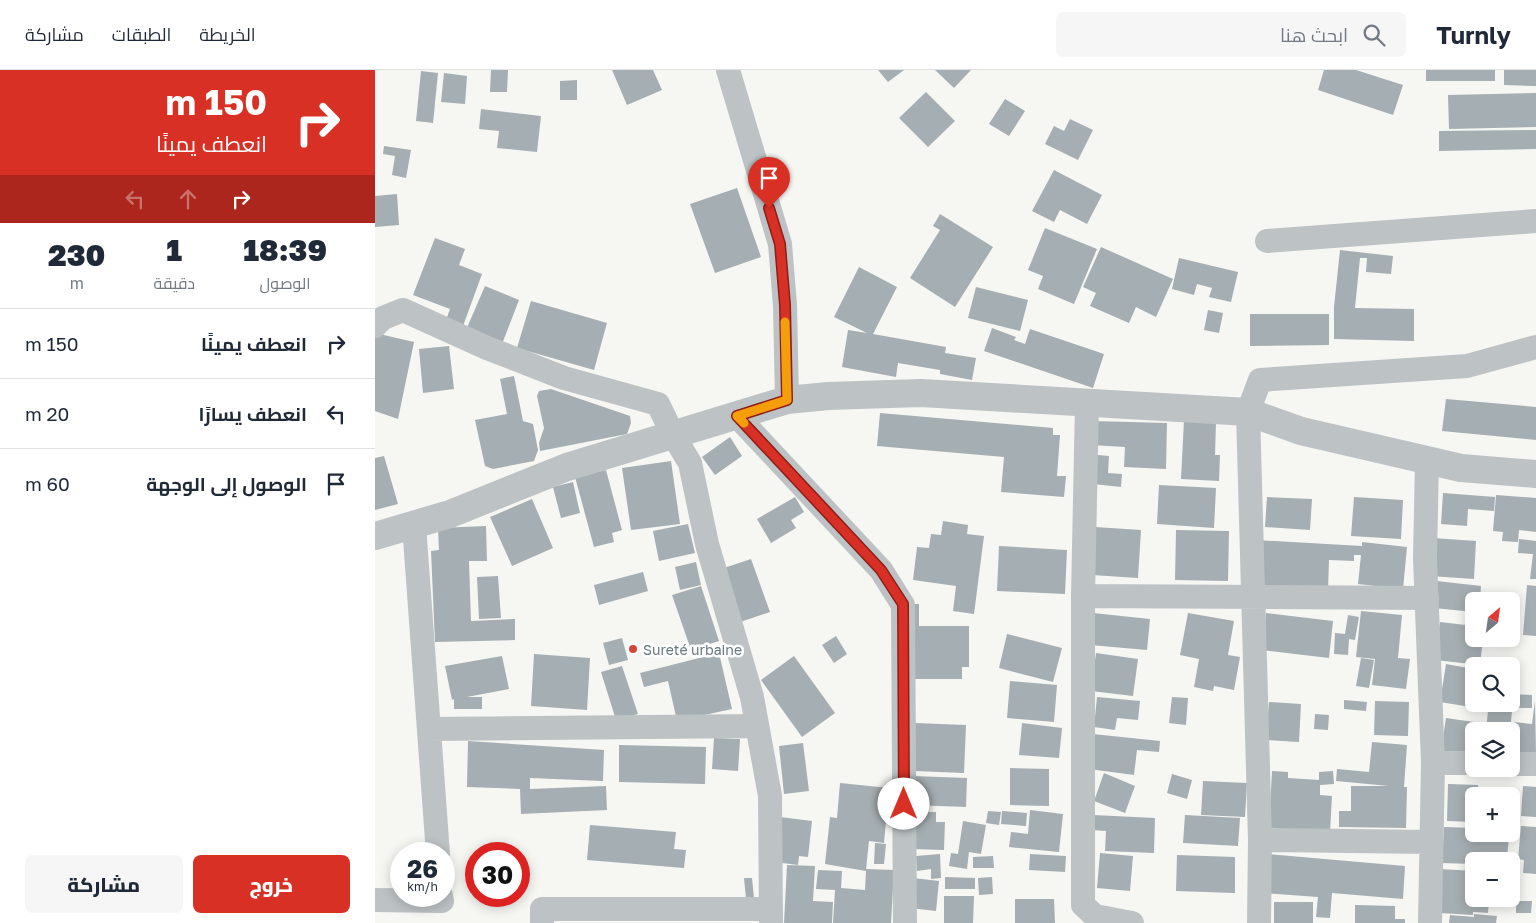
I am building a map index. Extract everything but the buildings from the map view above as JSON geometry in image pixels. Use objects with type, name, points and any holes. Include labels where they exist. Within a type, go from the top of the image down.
[{"type":"street","points":[[728,70],[780,244],[785,305],[787,400]]},
{"type":"street","points":[[1267,241],[1536,221]]},
{"type":"street","points":[[375,326],[383,318],[403,310],[487,348],[564,378],[658,404],[673,435],[690,463],[707,544],[752,697],[770,796],[771,916],[541,909],[542,923]]},
{"type":"street","points":[[1259,923],[1260,840],[1248,412],[1260,380],[1467,366],[1536,347]]},
{"type":"street","points":[[375,536],[450,514],[567,467],[787,400],[921,394],[1248,412],[1301,432],[1461,468],[1536,474]]},
{"type":"street","points":[[1087,403],[1083,596],[1083,905],[1095,916],[1132,923]]},
{"type":"street","points":[[737,416],[881,570],[903,604],[905,923]]},
{"type":"street","points":[[1427,460],[1427,598],[1433,763],[1430,923]]},
{"type":"street","points":[[414,525],[437,842]]},
{"type":"street","points":[[1083,596],[1427,598]]},
{"type":"street","points":[[429,729],[757,726]]},
{"type":"street","points":[[1433,763],[1465,764]]},
{"type":"street","points":[[1520,764],[1536,764]]},
{"type":"street","points":[[1260,840],[1431,842]]},
{"type":"street","points":[[375,900],[390,900]]},
{"type":"slow traffic","points":[[744,423],[737,416],[787,400],[785,322]]},
{"type":"place","name":"Sureté urbaine","points":[[633,649]]},
{"type":"route","points":[[769,208],[780,244],[785,305],[787,400],[737,416],[881,570],[903,604],[904,804]]}]
